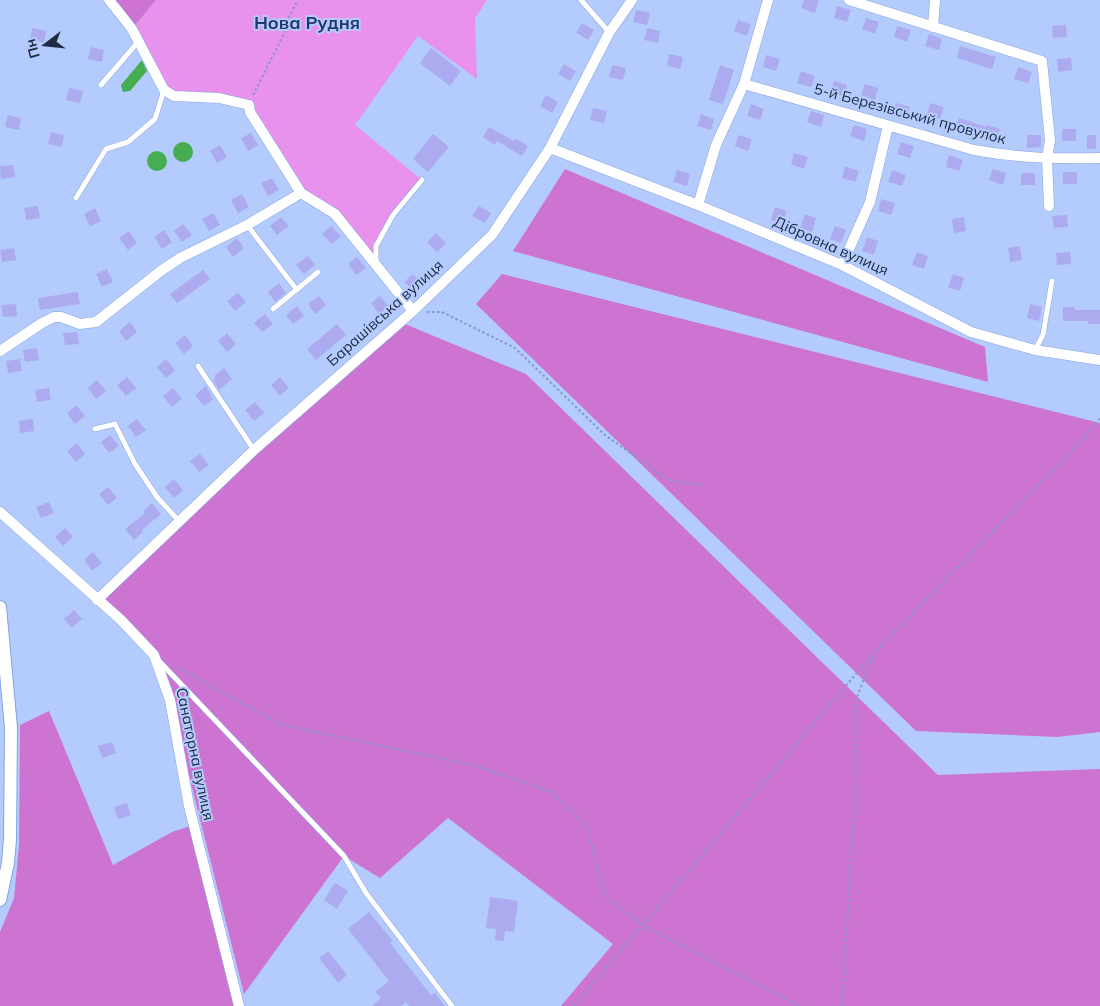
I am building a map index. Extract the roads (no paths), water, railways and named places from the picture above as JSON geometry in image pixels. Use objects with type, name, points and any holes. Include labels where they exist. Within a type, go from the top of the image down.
[{"type":"street","points":[[109,0],[132,29],[164,90],[174,96],[219,98],[249,105],[250,112],[301,193],[335,214],[413,311]]},
{"type":"street","name":"Барашівська вулиця","points":[[97,600],[254,450],[413,311],[492,235],[550,148],[609,33],[632,0]]},
{"type":"street","points":[[698,205],[716,145],[744,84],[768,0]]},
{"type":"street","points":[[849,0],[1042,62],[1050,140],[1047,159],[1049,206]]},
{"type":"street","points":[[933,27],[935,0]]},
{"type":"street","name":"5-й Березівський провулок","points":[[744,84],[974,150],[1005,156],[1047,159],[1100,158]]},
{"type":"street","points":[[842,265],[870,202],[888,126]]},
{"type":"street","name":"Дібровна вулиця","points":[[550,148],[698,205],[842,265],[971,332],[1034,350],[1100,360]]},
{"type":"street","points":[[0,351],[54,317],[61,317],[80,324],[96,322],[180,258],[247,225],[301,193]]},
{"type":"street","name":"Санаторна вулиця","points":[[0,512],[120,620],[154,655],[170,700],[189,806],[239,1006]]},
{"type":"street","points":[[0,606],[11,728],[10,839],[8,863],[0,900]]},
{"type":"lane","points":[[581,0],[609,33]]},
{"type":"lane","points":[[101,85],[138,42]]},
{"type":"lane","points":[[76,198],[106,149],[128,142],[156,119],[164,90]]},
{"type":"lane","points":[[376,265],[376,246],[393,214],[422,180]]},
{"type":"lane","points":[[247,225],[296,290]]},
{"type":"lane","points":[[273,309],[318,272]]},
{"type":"lane","points":[[1034,350],[1043,335],[1052,281]]},
{"type":"lane","points":[[198,366],[254,450]]},
{"type":"lane","points":[[95,429],[115,424],[135,464],[157,497],[179,521]]},
{"type":"lane","points":[[154,655],[344,856],[366,893],[452,1006]]},
{"type":"district","name":"Нова Рудня","points":[[307,23]]}]
